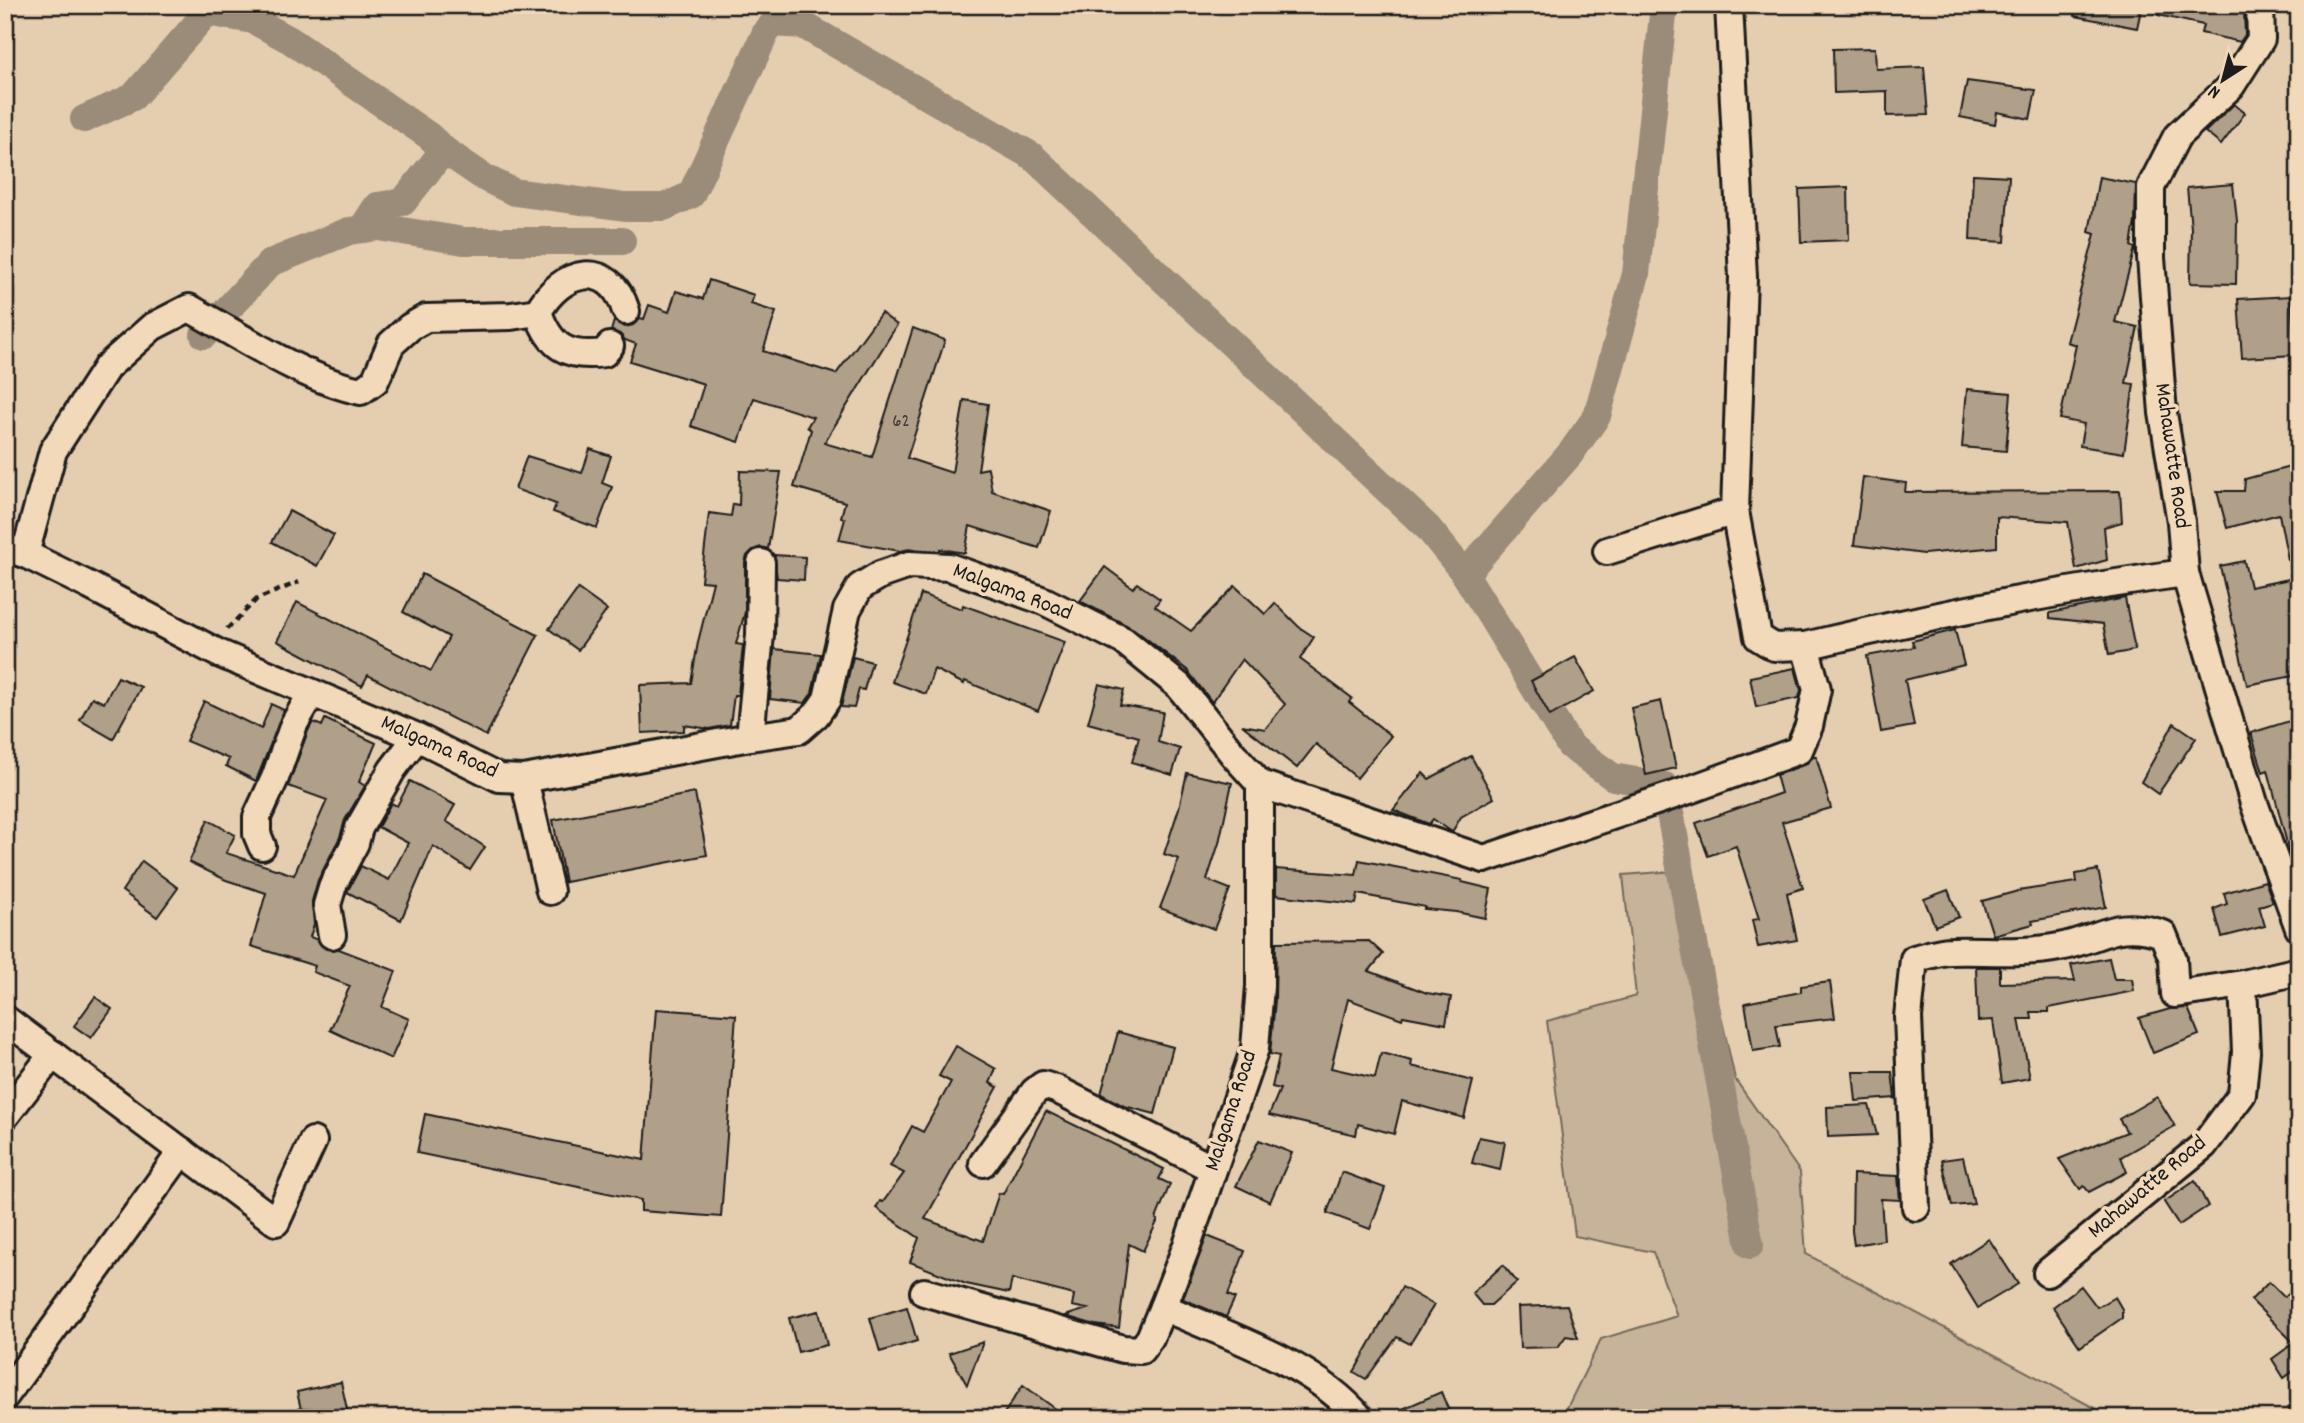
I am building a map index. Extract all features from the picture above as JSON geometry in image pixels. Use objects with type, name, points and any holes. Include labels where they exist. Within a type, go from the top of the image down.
[{"type":"street","points":[[1729,5],[1743,277],[1735,511],[1758,637],[1774,647],[1805,646],[1908,621],[2115,582],[2185,573]]},
{"type":"street","name":"Mahawatte Road","points":[[2260,5],[2261,39],[2231,86],[2177,136],[2151,187],[2151,257],[2163,413],[2185,573],[2254,803],[2299,928]]},
{"type":"street","points":[[15,551],[53,451],[107,367],[152,327],[189,308],[312,375],[338,386],[362,390],[375,382],[391,344],[410,327],[426,318],[511,316],[538,312],[564,280],[579,275],[604,280],[623,300],[626,311]]},
{"type":"street","points":[[538,312],[543,327],[554,343],[572,354],[604,353],[610,346]]},
{"type":"street","points":[[1607,551],[1735,511]]},
{"type":"street","name":"Malgama Road","points":[[15,551],[218,653],[416,737],[499,778],[524,779],[799,730],[816,715],[827,699],[847,610],[860,587],[880,575],[909,565],[949,567],[1044,601],[1124,641],[1180,685],[1233,754],[1260,784],[1260,986],[1255,1048],[1150,1338],[1141,1350],[1123,1349],[925,1292]]},
{"type":"street","points":[[750,737],[760,635],[761,563]]},
{"type":"street","points":[[1260,784],[1484,859],[1799,750],[1809,726],[1817,689],[1805,646]]},
{"type":"street","points":[[262,846],[257,834],[257,817],[275,778],[294,724],[312,693]]},
{"type":"street","points":[[332,935],[327,905],[333,885],[355,844],[359,828],[416,737]]},
{"type":"street","points":[[524,779],[550,891]]},
{"type":"street","points":[[1916,1207],[1908,1017],[1914,959],[1948,951],[1986,952],[2059,947],[2114,928],[2150,929],[2163,934],[2173,959],[2175,995],[2243,984],[2299,971]]},
{"type":"street","name":"Mahawatte Road","points":[[2046,1273],[2204,1145],[2242,1094],[2246,1052],[2243,984]]},
{"type":"street","points":[[5,1019],[276,1222],[313,1141]]},
{"type":"street","points":[[5,1116],[53,1054]]},
{"type":"street","points":[[983,1163],[1034,1092],[1043,1085],[1056,1089],[1213,1169]]},
{"type":"street","points":[[5,1396],[182,1151]]},
{"type":"street","points":[[1163,1307],[1295,1366],[1329,1389],[1360,1418]]},
{"type":"path","points":[[218,653],[226,629],[257,599],[299,582]]},
{"type":"path","points":[[2279,1418],[2299,1399]]},
{"type":"shaded area","points":[[1689,870],[1735,1079],[1800,1172],[1806,1254],[2113,1418],[1562,1418],[1601,1339],[1677,1316],[1653,1252],[1575,1236],[1547,1021],[1636,996],[1623,875]]},
{"type":"building","points":[[2076,5],[2142,5],[2137,28],[2075,16]]},
{"type":"building","points":[[2159,5],[2242,5],[2245,35],[2240,42],[2201,33],[2203,25],[2158,15]]},
{"type":"building","points":[[1875,48],[1876,69],[1924,67],[1928,115],[1887,116],[1887,91],[1834,93],[1833,49]]},
{"type":"building","points":[[1967,81],[2036,90],[2030,119],[1997,112],[1995,124],[1960,117]]},
{"type":"building","points":[[2234,104],[2245,113],[2221,145],[2205,132]]},
{"type":"building","points":[[1973,174],[2009,176],[2005,242],[1970,240]]},
{"type":"building","points":[[2099,177],[2136,184],[2131,246],[2135,248],[2115,322],[2138,327],[2126,383],[2134,384],[2124,453],[2080,446],[2084,424],[2060,419],[2076,345],[2067,342],[2095,234],[2089,232]]},
{"type":"building","points":[[2233,184],[2237,221],[2236,284],[2190,283],[2191,228],[2187,188]]},
{"type":"building","points":[[1848,187],[1849,240],[1801,242],[1799,189]]},
{"type":"building","points":[[709,280],[754,295],[751,304],[776,312],[763,351],[836,374],[881,313],[897,325],[824,443],[872,457],[913,328],[945,340],[907,458],[952,473],[964,400],[988,404],[978,470],[988,468],[992,491],[1051,511],[1039,548],[970,526],[965,553],[940,549],[900,551],[839,540],[845,519],[841,517],[845,502],[794,487],[811,430],[807,427],[813,417],[754,398],[739,442],[691,426],[704,384],[630,361],[636,344],[611,331],[614,321],[625,327],[633,325],[640,318],[644,319],[649,305],[669,312],[676,291],[703,299]]},
{"type":"building","points":[[2291,296],[2295,355],[2242,358],[2238,299]]},
{"type":"building","points":[[1967,389],[2011,393],[2006,451],[1962,447]]},
{"type":"building","points":[[590,449],[611,456],[602,483],[612,487],[597,528],[553,512],[556,504],[515,489],[527,456],[582,473]]},
{"type":"building","points":[[2290,467],[2299,499],[2299,559],[2288,560],[2279,514],[2227,528],[2217,491],[2244,491],[2245,479]]},
{"type":"building","points":[[740,471],[781,472],[768,549],[761,547],[753,550],[745,562],[745,612],[736,644],[743,645],[738,695],[734,695],[730,725],[709,729],[684,725],[684,731],[642,733],[640,685],[691,683],[713,582],[701,581],[709,513],[731,516],[733,504],[739,505]]},
{"type":"building","points":[[1863,477],[1906,483],[1905,492],[2120,491],[2122,522],[2104,527],[2107,560],[2076,569],[2068,522],[1997,517],[1997,547],[1924,554],[1854,545]]},
{"type":"building","points":[[289,511],[334,535],[317,566],[272,542]]},
{"type":"building","points":[[774,555],[805,557],[804,580],[777,578]]},
{"type":"building","points":[[2244,561],[2250,587],[2299,577],[2299,675],[2247,685],[2220,566]]},
{"type":"building","points":[[1105,567],[1133,588],[1137,583],[1160,599],[1155,606],[1191,631],[1235,586],[1265,614],[1275,603],[1299,627],[1314,637],[1300,659],[1352,698],[1349,702],[1391,736],[1357,778],[1316,744],[1297,768],[1242,725],[1265,729],[1285,704],[1242,659],[1212,702],[1187,670],[1134,629],[1080,601]]},
{"type":"building","points":[[422,574],[538,635],[486,736],[368,675],[362,686],[277,641],[297,602],[431,671],[449,637],[403,612]]},
{"type":"building","points":[[578,589],[607,610],[578,650],[549,629]]},
{"type":"building","points":[[921,594],[962,609],[963,605],[1065,642],[1038,711],[965,681],[964,684],[934,669],[926,694],[892,682]]},
{"type":"building","points":[[2125,598],[2135,650],[2109,655],[2103,624],[2050,618],[2050,613]]},
{"type":"building","points":[[1955,630],[1964,665],[1905,680],[1914,726],[1881,732],[1867,656],[1914,647],[1912,641]]},
{"type":"building","points":[[774,649],[821,654],[812,693],[805,703],[770,699]]},
{"type":"building","points":[[853,657],[872,662],[864,690],[859,689],[854,708],[841,707]]},
{"type":"building","points":[[1575,657],[1594,691],[1550,716],[1531,681]]},
{"type":"building","points":[[1795,668],[1801,690],[1799,698],[1756,707],[1750,677]]},
{"type":"building","points":[[118,677],[141,687],[113,739],[80,720],[92,697],[104,703]]},
{"type":"building","points":[[1099,684],[1124,690],[1120,705],[1163,712],[1158,742],[1180,749],[1172,775],[1132,762],[1139,737],[1088,723]]},
{"type":"building","points":[[204,701],[261,729],[271,704],[284,710],[256,781],[226,766],[229,759],[186,741]]},
{"type":"building","points":[[1661,701],[1676,768],[1646,775],[1631,708]]},
{"type":"building","points":[[2299,718],[2299,862],[2292,863],[2268,770],[2263,772],[2251,733]]},
{"type":"building","points":[[325,719],[376,743],[359,782],[365,786],[345,820],[340,837],[318,880],[312,901],[314,924],[310,937],[318,940],[326,949],[339,949],[396,971],[382,1007],[409,1019],[391,1059],[330,1030],[350,986],[313,972],[315,966],[251,946],[266,893],[226,880],[189,862],[208,820],[235,835],[226,853],[294,875],[327,800],[288,786],[308,731],[313,722],[322,726]]},
{"type":"building","points":[[2174,723],[2196,738],[2158,794],[2141,782]]},
{"type":"building","points":[[1471,756],[1494,798],[1461,817],[1452,832],[1433,819],[1429,824],[1393,810],[1423,773],[1429,779]]},
{"type":"building","points":[[1816,756],[1831,808],[1782,822],[1803,888],[1787,893],[1797,940],[1758,947],[1752,920],[1759,919],[1736,846],[1708,856],[1696,823],[1781,793],[1776,775],[1804,765]]},
{"type":"building","points":[[1187,773],[1232,783],[1219,843],[1207,880],[1230,889],[1214,929],[1160,908],[1179,859],[1164,854]]},
{"type":"building","points":[[410,781],[455,805],[446,821],[485,847],[470,870],[433,846],[401,920],[347,892],[361,866],[389,880],[408,843],[378,827],[391,803],[397,806]]},
{"type":"building","points":[[695,793],[707,855],[565,882],[553,820]]},
{"type":"building","points":[[1359,860],[1462,880],[1491,889],[1485,918],[1424,909],[1425,907],[1358,894],[1356,904],[1276,895],[1276,869],[1356,875]]},
{"type":"building","points":[[142,861],[178,888],[157,917],[122,891]]},
{"type":"building","points":[[2098,870],[2106,907],[2032,921],[2033,924],[1993,935],[1982,901],[2018,891],[2077,882],[2076,874]]},
{"type":"building","points":[[2265,881],[2273,902],[2259,906],[2265,926],[2222,937],[2214,909],[2227,904],[2224,893]]},
{"type":"building","points":[[1948,890],[1959,917],[1935,926],[1924,899]]},
{"type":"building","points":[[1369,941],[1383,954],[1369,971],[1427,993],[1451,997],[1446,1024],[1403,1016],[1402,1019],[1348,999],[1331,1068],[1375,1078],[1381,1053],[1412,1061],[1411,1066],[1473,1081],[1464,1118],[1402,1101],[1394,1134],[1358,1124],[1356,1135],[1269,1115],[1280,1089],[1272,1087],[1279,1056],[1270,1054],[1275,1000],[1276,942]]},
{"type":"building","points":[[2109,958],[2114,979],[2132,979],[2134,991],[2049,1008],[2049,1012],[2031,1012],[2032,1019],[2019,1019],[2030,1078],[2002,1083],[1993,1020],[1978,1021],[1976,967],[2000,967],[2000,983],[2075,981],[2071,965]]},
{"type":"building","points":[[1830,982],[1835,1018],[1776,1025],[1780,1047],[1753,1051],[1745,1003],[1801,992],[1801,986]]},
{"type":"building","points":[[95,997],[112,1009],[91,1038],[74,1026]]},
{"type":"building","points":[[2188,1008],[2199,1035],[2153,1053],[2139,1018],[2170,1009]]},
{"type":"building","points":[[656,1009],[736,1015],[721,1217],[641,1211],[641,1200],[417,1153],[425,1114],[644,1160]]},
{"type":"building","points":[[1118,1032],[1173,1047],[1155,1114],[1124,1106],[1101,1094]]},
{"type":"building","points":[[956,1046],[996,1069],[990,1083],[998,1087],[925,1219],[983,1241],[999,1193],[1003,1194],[1046,1111],[1164,1169],[1159,1179],[1170,1184],[1156,1219],[1158,1220],[1143,1251],[1129,1244],[1119,1328],[1095,1325],[1065,1316],[1087,1309],[1072,1306],[1074,1295],[1012,1279],[1009,1293],[966,1284],[910,1262],[919,1238],[876,1208],[904,1173],[890,1166],[912,1126],[923,1132],[951,1082],[939,1076]]},
{"type":"building","points":[[1853,1072],[1892,1072],[1895,1098],[1856,1101]]},
{"type":"building","points":[[2157,1097],[2175,1126],[2121,1157],[2127,1172],[2089,1192],[2084,1186],[2080,1189],[2059,1159],[2127,1132],[2119,1119]]},
{"type":"building","points":[[1869,1105],[1877,1135],[1828,1137],[1827,1107]]},
{"type":"building","points":[[1479,1137],[1505,1142],[1500,1170],[1472,1163]]},
{"type":"building","points":[[1259,1140],[1292,1153],[1270,1202],[1236,1186]]},
{"type":"building","points":[[1963,1157],[1974,1204],[1952,1206],[1942,1160]]},
{"type":"building","points":[[1342,1172],[1385,1188],[1370,1229],[1327,1213]]},
{"type":"building","points":[[1853,1174],[1898,1176],[1900,1200],[1881,1199],[1884,1240],[1854,1245]]},
{"type":"building","points":[[2195,1181],[2208,1206],[2179,1225],[2164,1202]]},
{"type":"building","points":[[1207,1236],[1245,1251],[1228,1295],[1235,1298],[1226,1317],[1183,1299]]},
{"type":"building","points":[[1989,1239],[2018,1284],[1978,1308],[1951,1264]]},
{"type":"building","points":[[1503,1265],[1517,1282],[1491,1305],[1482,1305],[1472,1293]]},
{"type":"building","points":[[2269,1282],[2284,1297],[2299,1284],[2299,1367],[2284,1378],[2272,1359],[2294,1343],[2251,1300]]},
{"type":"building","points":[[2081,1286],[2097,1307],[2115,1297],[2122,1309],[2122,1318],[2080,1347],[2053,1307]]},
{"type":"building","points":[[1402,1287],[1434,1305],[1410,1344],[1397,1337],[1366,1379],[1354,1372]]},
{"type":"building","points":[[1567,1305],[1578,1338],[1566,1336],[1558,1347],[1520,1348],[1518,1307]]},
{"type":"building","points":[[907,1307],[917,1341],[880,1352],[870,1318]]},
{"type":"building","points":[[819,1311],[827,1345],[798,1352],[789,1318]]},
{"type":"building","points":[[983,1342],[967,1385],[949,1353]]},
{"type":"building","points":[[341,1382],[349,1418],[303,1418],[297,1392]]},
{"type":"building","points":[[1023,1385],[1068,1418],[1001,1418]]},
{"type":"building","points":[[1441,1392],[1452,1418],[1382,1418]]},
{"type":"waterway","points":[[1465,574],[1570,454],[1597,416],[1636,274],[1664,5]]},
{"type":"waterway","points":[[84,119],[133,97],[207,12],[253,20],[290,40],[485,178],[514,192],[625,207],[664,207],[691,195],[766,32],[774,23],[803,25],[1032,156],[1428,528],[1465,574],[1570,746],[1613,777],[1665,786],[1750,1245]]},
{"type":"waterway","points":[[362,229],[377,206],[403,202],[444,150]]},
{"type":"waterway","points":[[204,335],[270,263],[349,231],[378,227],[464,241],[622,241]]}]
